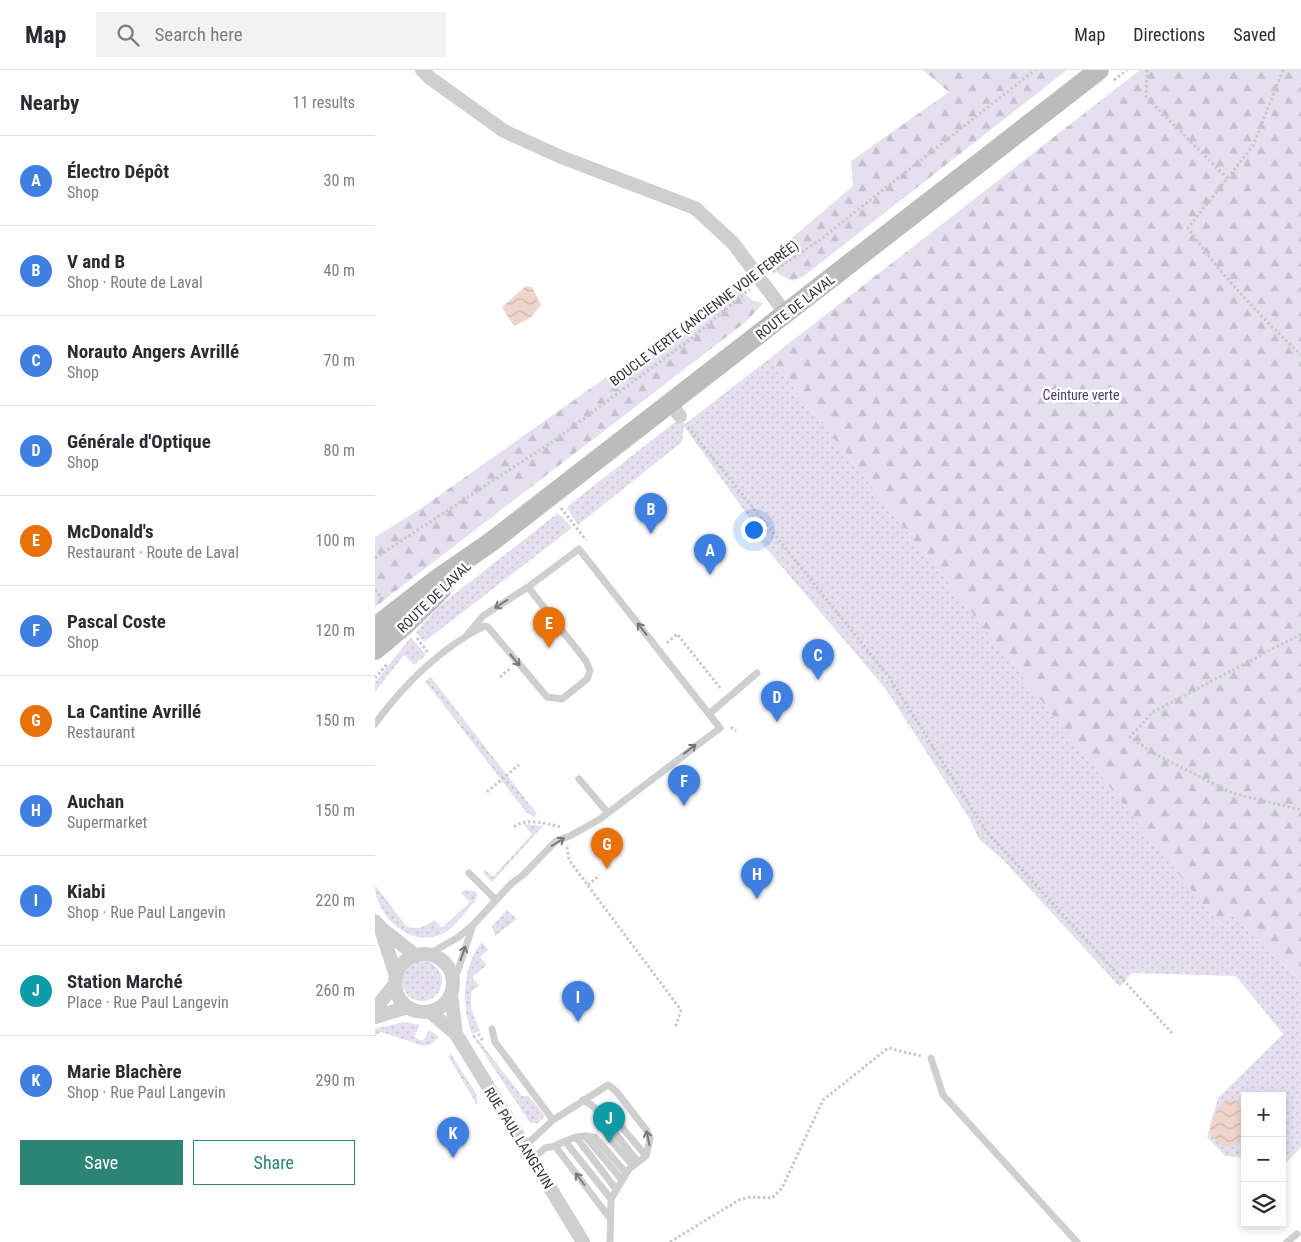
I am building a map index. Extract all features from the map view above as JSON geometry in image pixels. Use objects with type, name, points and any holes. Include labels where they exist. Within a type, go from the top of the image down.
[{"type":"main road","name":"ROUTE DE LAVAL","points":[[375,627],[436,580],[675,410],[786,314],[1099,70]]},
{"type":"main road","name":"ROUTE DE LAVAL","points":[[375,650],[405,625],[491,542]]},
{"type":"street","points":[[422,70],[430,78],[503,131],[561,157],[695,208],[733,242],[786,314]]},
{"type":"street","points":[[378,924],[422,954],[439,957],[447,964],[453,988],[439,1008],[430,1012],[415,1011],[408,1007],[397,993],[395,980],[378,924]]},
{"type":"street","points":[[375,1009],[395,980],[403,963],[422,954]]},
{"type":"street","name":"RUE PAUL LANGEVIN","points":[[453,988],[456,1034]]},
{"type":"street","points":[[375,1017],[408,1007]]},
{"type":"street","name":"RUE PAUL LANGEVIN","points":[[430,1012],[456,1034],[583,1242]]},
{"type":"lane","points":[[422,954],[457,938],[473,925],[512,882],[523,875],[556,841],[583,829],[607,813],[720,728],[579,549],[528,587],[483,616],[467,635]]},
{"type":"lane","points":[[375,724],[410,680],[467,635],[484,626],[488,627],[547,698],[562,699],[587,679],[590,670],[586,661],[528,587]]},
{"type":"lane","points":[[709,714],[757,673]]},
{"type":"lane","points":[[579,779],[607,813]]},
{"type":"lane","points":[[469,873],[496,900]]},
{"type":"lane","points":[[453,988],[473,925]]},
{"type":"lane","points":[[492,1029],[495,1042],[553,1120]]},
{"type":"lane","points":[[931,1058],[943,1095],[1077,1242]]},
{"type":"lane","points":[[524,1147],[553,1120],[607,1085],[613,1087],[647,1131],[650,1139],[646,1156],[626,1173],[611,1199],[609,1217],[610,1242]]},
{"type":"lane","points":[[583,1100],[591,1104],[601,1116],[605,1130],[635,1164]]},
{"type":"lane","points":[[601,1116],[615,1119],[646,1156]]},
{"type":"lane","points":[[585,1136],[622,1180]]},
{"type":"lane","points":[[532,1160],[545,1148],[555,1146],[575,1137],[595,1137],[626,1173]]},
{"type":"lane","points":[[575,1137],[616,1189]]},
{"type":"lane","points":[[565,1141],[611,1199]]},
{"type":"lane","points":[[555,1146],[609,1217]]},
{"type":"lane","points":[[1287,1242],[1297,1234]]},
{"type":"path","name":"BOUCLE VERTE (ANCIENNE VOIE FERRÉE)","points":[[375,558],[555,440],[693,337],[761,280],[821,238],[1035,70]]},
{"type":"path","points":[[1147,70],[1146,96],[1227,179]]},
{"type":"path","points":[[1283,70],[1253,146],[1188,228],[1219,271],[1301,355]]},
{"type":"path","points":[[675,410],[889,677],[986,831],[1173,1033]]},
{"type":"path","points":[[561,507],[587,542]]},
{"type":"path","points":[[375,590],[388,604]]},
{"type":"path","points":[[412,632],[428,653],[438,657]]},
{"type":"path","points":[[677,634],[720,687]]},
{"type":"path","points":[[1301,634],[1153,712],[1130,737],[1153,753],[1232,793],[1301,810]]},
{"type":"path","points":[[487,792],[519,765]]},
{"type":"path","points":[[514,827],[522,822],[532,822],[583,829]]},
{"type":"path","points":[[567,846],[569,860],[681,1010],[675,1028]]},
{"type":"path","points":[[588,885],[600,875]]},
{"type":"path","points":[[670,1242],[739,1200],[751,1197],[772,1198],[782,1188],[823,1100],[888,1048],[931,1058]]},
{"type":"green space","points":[[923,70],[1067,70],[804,276],[792,281],[780,275],[766,260],[853,186],[851,161],[949,92]]},
{"type":"green space","name":"Ceinture verte","points":[[1140,70],[1301,70],[1301,981],[1230,914],[1220,926],[770,358]]},
{"type":"green space","points":[[735,286],[752,300],[763,303],[747,321],[375,607],[375,537],[420,509]]},
{"type":"green space","points":[[770,358],[1220,925],[1230,914],[1301,981],[1301,1147],[1286,1163],[1286,1092],[1241,1092],[1241,1158],[1225,1156],[1207,1137],[1218,1098],[1283,1034],[1236,976],[1132,973],[1120,987],[1004,861],[979,839],[969,818],[885,688],[754,534],[758,530],[684,426],[682,442],[578,525],[567,508],[569,505],[680,418],[685,424]]},
{"type":"green space","points":[[558,513],[572,528],[424,642],[416,632],[438,607]]},
{"type":"green space","points":[[411,637],[426,655],[414,665],[404,655],[375,692],[375,682]]},
{"type":"green space","points":[[431,677],[537,814],[534,817],[526,812],[425,681]]},
{"type":"green space","points":[[523,824],[543,826],[492,882],[484,874],[484,869],[493,877],[532,834]]},
{"type":"green space","points":[[375,885],[406,926],[414,928],[424,926],[434,920],[442,928],[470,902],[461,893],[464,890],[475,891],[478,895],[460,919],[447,931],[430,937],[418,937],[407,933],[388,918],[381,907]]},
{"type":"green space","points":[[507,910],[517,919],[495,936],[492,926]]},
{"type":"green space","points":[[482,942],[488,950],[480,957],[487,965],[472,977],[479,986],[471,992],[471,1008],[480,1031],[472,1034],[466,1011],[465,986],[470,963]]},
{"type":"green space","points":[[426,961],[433,964],[439,970],[442,981],[441,989],[433,998],[426,1001],[418,1001],[411,998],[403,989],[402,977],[405,970],[414,962]]},
{"type":"green space","points":[[404,1022],[420,1025],[414,1037],[423,1041],[429,1030],[439,1037],[430,1045],[424,1046],[381,1032],[375,1036],[375,1029]]},
{"type":"green space","points":[[477,1038],[522,1096],[529,1096],[545,1116],[538,1123],[530,1123],[476,1041],[475,1039]]},
{"type":"green space","points":[[451,1054],[477,1095],[477,1105],[448,1056]]},
{"type":"water","points":[[526,286],[532,287],[541,305],[530,318],[514,326],[502,307]]},
{"type":"water","points":[[1226,1100],[1234,1100],[1241,1105],[1241,1144],[1223,1147],[1211,1134],[1210,1126]]},
{"type":"place","name":"V and B","points":[[651,534]]},
{"type":"place","name":"Électro Dépôt","points":[[710,575]]},
{"type":"place","name":"McDonald's","points":[[549,648]]},
{"type":"place","name":"Norauto Angers Avrillé","points":[[818,680]]},
{"type":"place","name":"Générale d'Optique","points":[[777,722]]},
{"type":"place","name":"Pascal Coste","points":[[684,806]]},
{"type":"place","name":"La Cantine Avrillé","points":[[607,869]]},
{"type":"place","name":"Auchan","points":[[757,899]]},
{"type":"place","name":"Kiabi","points":[[578,1022]]},
{"type":"place","name":"Station Marché","points":[[609,1143]]},
{"type":"place","name":"Marie Blachère","points":[[453,1158]]}]
